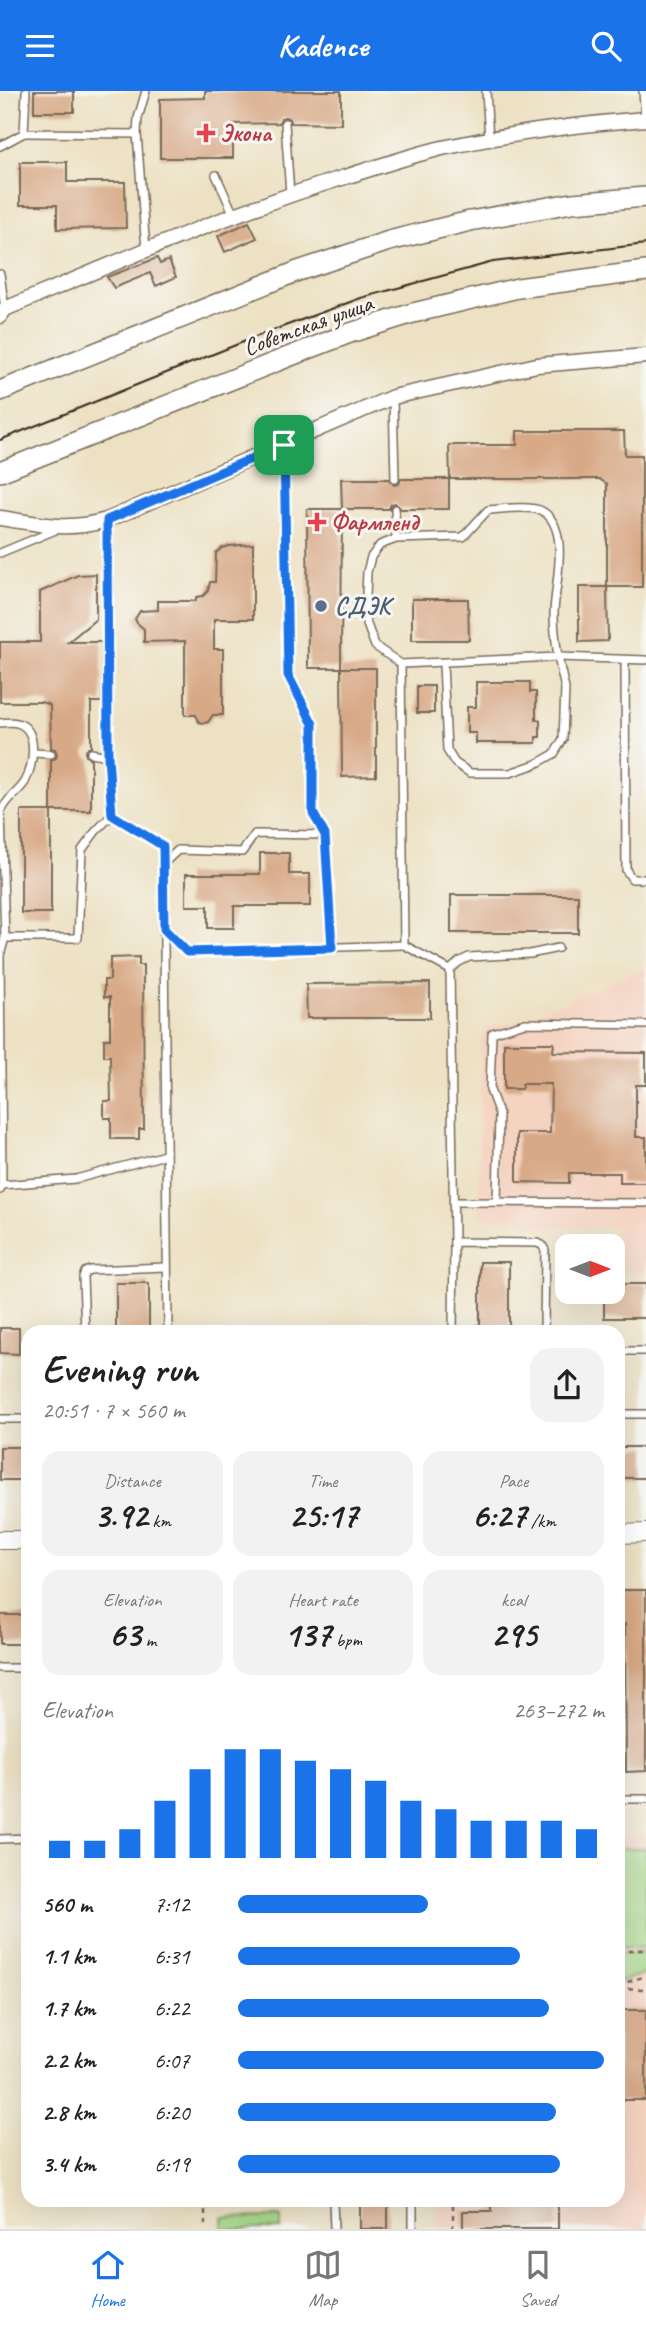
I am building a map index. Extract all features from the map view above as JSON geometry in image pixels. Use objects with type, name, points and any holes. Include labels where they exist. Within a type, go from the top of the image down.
[{"type":"main road","points":[[0,391],[298,271],[389,241],[470,221],[572,203],[646,197]]},
{"type":"main road","name":"Советская улица","points":[[0,473],[288,357],[413,313],[519,288],[646,271]]},
{"type":"street","points":[[2,312],[146,250],[290,194],[439,149],[584,125],[645,119]]},
{"type":"street","points":[[0,518],[62,528],[85,526],[107,520],[393,397],[537,366],[646,356]]},
{"type":"street","points":[[625,1534],[646,1533]]},
{"type":"street","points":[[0,1540],[21,1540]]},
{"type":"lane","points":[[24,133],[26,91]]},
{"type":"lane","points":[[146,91],[138,118],[137,134],[146,250]]},
{"type":"lane","points":[[486,91],[489,139]]},
{"type":"lane","points":[[643,91],[645,119]]},
{"type":"lane","points":[[285,123],[290,194]]},
{"type":"lane","points":[[0,146],[24,133],[137,134]]},
{"type":"lane","points":[[216,175],[234,216]]},
{"type":"lane","points":[[0,274],[2,312]]},
{"type":"lane","points":[[393,397],[395,479]]},
{"type":"lane","points":[[284,445],[288,675],[313,724],[313,813],[325,835],[332,948]]},
{"type":"lane","points":[[396,509],[396,539]]},
{"type":"lane","points":[[443,664],[447,750],[455,763],[470,773],[510,773],[554,754],[563,739],[565,689],[558,657],[554,613],[559,566],[558,537],[554,525],[541,511],[533,509],[488,510],[463,537],[396,539],[380,545],[371,557],[367,572],[365,619],[375,646],[401,664],[558,657],[646,660]]},
{"type":"lane","points":[[5,937],[78,939],[82,850],[112,815],[108,756],[107,520]]},
{"type":"lane","points":[[0,553],[62,528]]},
{"type":"lane","points":[[625,661],[626,870],[632,879],[646,880]]},
{"type":"lane","points":[[401,664],[404,945]]},
{"type":"lane","points":[[0,723],[17,723],[23,726],[30,736],[33,753],[30,771],[23,785],[1,812],[5,937],[0,955],[1,1188],[76,1179],[165,1155]]},
{"type":"lane","points":[[33,753],[51,754]]},
{"type":"lane","points":[[91,753],[108,756]]},
{"type":"lane","points":[[112,815],[163,846],[168,1325]]},
{"type":"lane","points":[[163,864],[178,851],[242,852],[255,834],[325,835]]},
{"type":"lane","points":[[164,929],[187,952],[404,945],[450,970]]},
{"type":"lane","points":[[453,1325],[450,970],[458,961],[469,957],[530,954],[558,948]]},
{"type":"lane","points":[[497,1202],[499,1114],[490,1090],[492,1033],[525,1023],[646,1025]]},
{"type":"lane","points":[[454,1202],[646,1203]]},
{"type":"lane","points":[[454,1242],[542,1245],[545,1250],[544,1325]]},
{"type":"lane","points":[[85,1325],[85,1272],[166,1267]]},
{"type":"lane","points":[[625,1350],[646,1351]]},
{"type":"lane","points":[[625,1414],[646,1414]]},
{"type":"lane","points":[[0,1419],[21,1419]]},
{"type":"lane","points":[[0,1668],[21,1668]]},
{"type":"lane","points":[[625,1799],[646,1799]]},
{"type":"lane","points":[[0,1839],[21,1838]]},
{"type":"lane","points":[[333,2207],[334,2229]]},
{"type":"lane","points":[[413,2207],[413,2229]]},
{"type":"path","points":[[625,1950],[646,1950]]},
{"type":"path","points":[[625,1984],[646,1976]]},
{"type":"path","points":[[625,1988],[646,1989]]},
{"type":"path","points":[[205,2207],[205,2229]]},
{"type":"path","points":[[453,2207],[453,2229]]},
{"type":"shaded area","points":[[646,968],[646,1273],[625,1273],[625,1234],[615,1234],[615,1227],[527,1227],[520,1219],[482,1218],[478,1212],[481,1041],[486,1028],[513,1023]]},
{"type":"shaded area","points":[[625,1836],[646,1836],[646,2229],[436,2229],[436,2207],[625,2207]]},
{"type":"green space","points":[[625,1848],[646,1848],[646,1948],[625,1947]]},
{"type":"green space","points":[[625,1953],[646,1953],[646,1973],[625,1980]]},
{"type":"green space","points":[[281,2217],[281,2229],[223,2229],[223,2218]]},
{"type":"building","points":[[34,91],[74,91],[74,112],[34,112]]},
{"type":"building","points":[[205,91],[341,91],[341,124],[291,123],[290,119],[285,117],[281,118],[279,123],[233,124],[233,158],[160,158],[160,99],[205,98]]},
{"type":"building","points":[[20,162],[67,162],[67,182],[125,182],[126,228],[57,229],[57,205],[20,205]]},
{"type":"building","points":[[249,222],[257,238],[225,252],[218,236]]},
{"type":"building","points":[[157,258],[160,264],[169,260],[176,277],[156,286],[150,273],[114,288],[107,277]]},
{"type":"building","points":[[517,431],[624,431],[625,455],[642,455],[642,587],[607,587],[607,484],[599,479],[450,479],[449,445],[517,445]]},
{"type":"building","points":[[341,479],[389,479],[394,485],[399,484],[401,479],[449,479],[449,509],[401,509],[395,503],[391,504],[389,509],[342,509]]},
{"type":"building","points":[[307,509],[342,509],[341,668],[308,668]]},
{"type":"building","points":[[253,544],[253,619],[214,619],[214,649],[223,649],[223,715],[213,715],[208,722],[199,722],[196,715],[185,715],[185,641],[144,642],[144,629],[135,619],[140,611],[158,610],[158,601],[196,601],[196,597],[203,596],[208,591],[210,582],[215,582],[216,553],[229,546]]},
{"type":"building","points":[[96,574],[96,619],[68,642],[102,642],[102,702],[91,702],[91,747],[85,753],[91,759],[91,811],[51,811],[51,760],[56,758],[57,754],[55,749],[51,748],[50,705],[41,702],[0,702],[0,642],[40,642],[40,592],[78,575]]},
{"type":"building","points":[[579,587],[607,587],[608,641],[579,642]]},
{"type":"building","points":[[412,599],[468,599],[469,640],[412,640]]},
{"type":"building","points":[[341,668],[376,668],[376,776],[342,777]]},
{"type":"building","points":[[476,682],[530,682],[530,692],[536,692],[536,720],[540,720],[540,737],[536,737],[536,743],[476,743],[476,733],[467,733],[467,707],[476,707]]},
{"type":"building","points":[[417,686],[434,686],[434,713],[417,713]]},
{"type":"building","points":[[21,811],[51,811],[51,913],[21,913]]},
{"type":"building","points":[[260,853],[289,853],[289,874],[310,874],[310,906],[234,906],[234,928],[208,928],[208,906],[186,906],[186,874],[260,874]]},
{"type":"building","points":[[451,895],[578,895],[578,933],[451,933]]},
{"type":"building","points":[[139,957],[139,965],[143,965],[144,1129],[139,1129],[139,1139],[111,1139],[111,1118],[104,1118],[104,1101],[111,1101],[110,1056],[104,1056],[104,1039],[110,1039],[110,997],[104,997],[104,980],[110,980],[110,958]]},
{"type":"building","points":[[430,983],[430,1018],[307,1018],[306,984]]},
{"type":"building","points":[[504,1043],[554,1043],[553,1052],[646,1053],[646,1085],[636,1085],[636,1137],[646,1137],[646,1183],[620,1183],[620,1173],[569,1173],[569,1183],[517,1182],[517,1133],[550,1133],[551,1084],[522,1084],[522,1089],[504,1089]]},
{"type":"building","points":[[480,1262],[509,1262],[509,1325],[480,1325]]},
{"type":"building","points":[[116,1283],[149,1283],[149,1325],[116,1325]]},
{"type":"building","points":[[625,1284],[646,1284],[646,1318],[604,1318],[604,1304],[625,1304]]},
{"type":"building","points":[[0,1328],[19,1328],[19,1354],[0,1353]]},
{"type":"building","points":[[0,1447],[21,1447],[21,1480],[0,1480]]},
{"type":"building","points":[[625,1447],[646,1447],[646,1478],[625,1478]]},
{"type":"building","points":[[625,1590],[646,1590],[646,1771],[626,1772]]},
{"type":"building","points":[[0,1615],[21,1615],[21,1644],[0,1644]]},
{"type":"building","points":[[625,2010],[646,2010],[646,2100],[625,2100]]},
{"type":"building","points":[[360,2207],[388,2207],[388,2229],[360,2229]]},
{"type":"building","points":[[492,2207],[558,2207],[558,2229],[463,2229],[463,2211],[492,2211]]},
{"type":"tram line","points":[[0,440],[263,334],[361,298],[493,262],[646,244]]},
{"type":"place","name":"Экона","points":[[206,133]]},
{"type":"place","name":"Фармленд","points":[[317,522]]},
{"type":"place","name":"СДЭК","points":[[321,606]]},
{"type":"route","points":[[284,445],[288,675],[313,724],[313,813],[325,835],[332,948],[187,952],[164,929],[163,846],[112,815],[108,756],[107,520],[284,445]]}]
